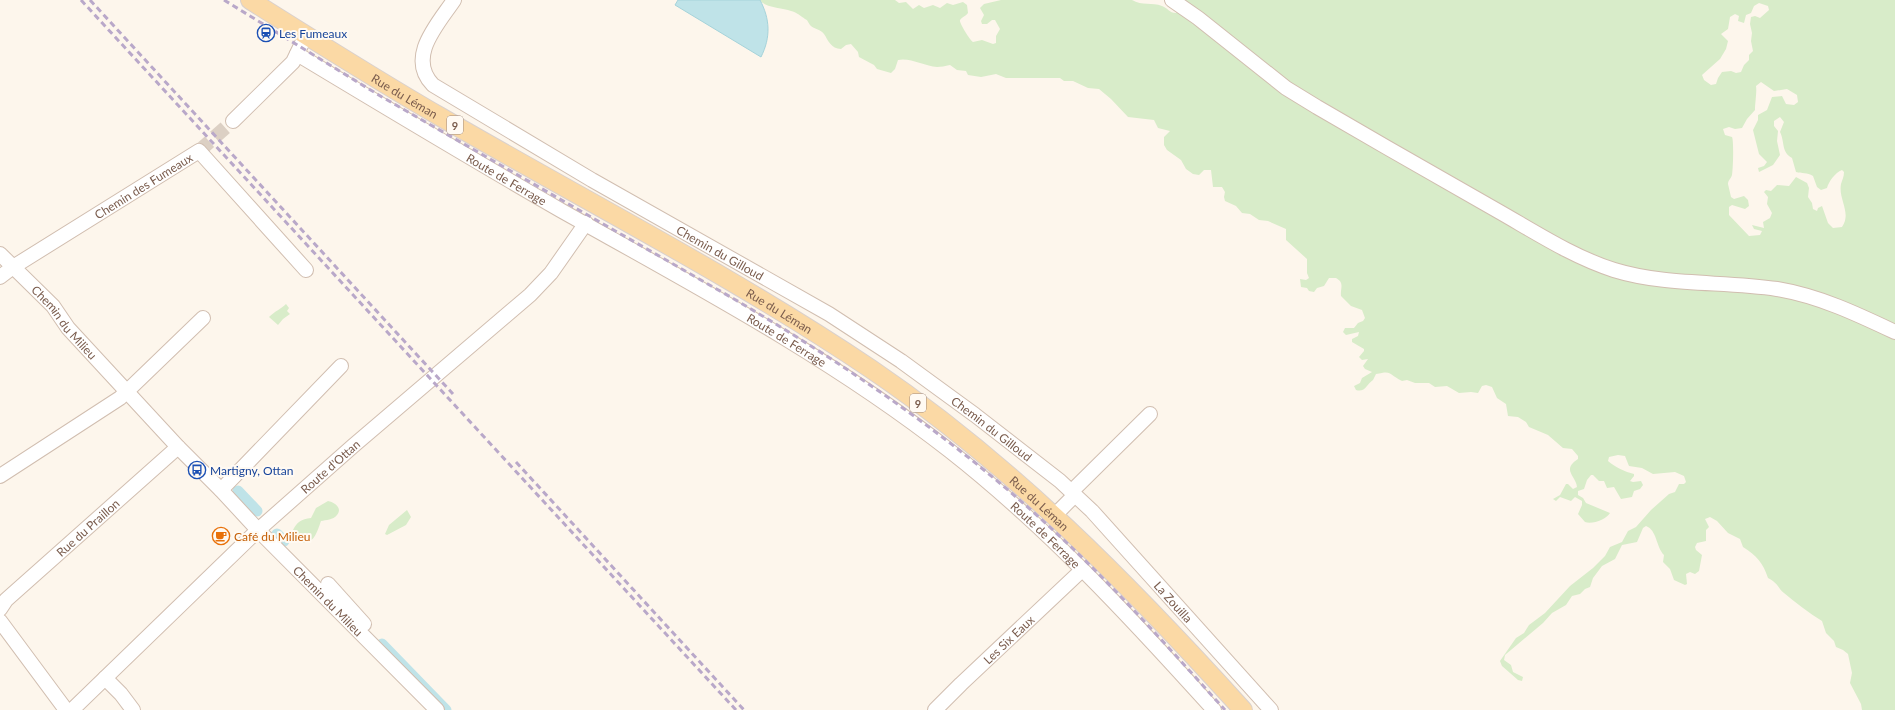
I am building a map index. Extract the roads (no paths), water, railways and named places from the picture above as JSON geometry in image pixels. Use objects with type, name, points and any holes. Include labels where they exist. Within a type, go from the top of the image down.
[{"type":"main road","name":"Rue du Léman","points":[[250,0],[438,116],[688,258],[816,334],[871,369],[958,433],[992,460],[1055,515],[1138,596],[1243,710]]},
{"type":"street","name":"Chemin du Gilloud","points":[[454,0],[430,35],[422,54],[423,70],[428,80],[433,85],[592,180],[829,314],[901,361],[975,415],[1074,493]]},
{"type":"street","points":[[1172,0],[1198,18],[1286,88],[1368,137],[1552,242],[1593,262],[1614,270],[1644,276],[1694,283],[1756,287],[1810,296],[1837,306],[1895,332]]},
{"type":"street","points":[[232,121],[293,62],[306,35]]},
{"type":"street","name":"Route de Ferrage","points":[[297,54],[449,146],[778,334],[854,383],[949,450],[1018,508],[1125,612],[1214,710]]},
{"type":"street","name":"Chemin des Fumeaux","points":[[13,267],[199,151],[306,270]]},
{"type":"street","name":"Route d'Ottan","points":[[72,710],[258,530],[352,446],[530,295],[551,274],[586,223]]},
{"type":"street","name":"Chemin du Milieu","points":[[0,254],[52,306],[68,328],[178,448],[222,490],[258,530],[437,710]]},
{"type":"street","points":[[0,277],[13,267]]},
{"type":"street","points":[[0,476],[120,398],[203,318]]},
{"type":"street","points":[[222,490],[342,366]]},
{"type":"street","points":[[1055,515],[1074,493],[1150,414]]},
{"type":"street","name":"Rue du Praillon","points":[[0,609],[6,600],[178,448]]},
{"type":"street","name":"La Zouilla","points":[[1074,493],[1092,511],[1271,710]]},
{"type":"street","name":"Les Six Eaux","points":[[935,710],[1082,570]]},
{"type":"street","points":[[328,584],[375,636]]},
{"type":"street","points":[[0,621],[66,710]]},
{"type":"street","points":[[105,678],[121,694],[133,710]]},
{"type":"water","points":[[678,0],[760,0],[766,14],[768,28],[768,35],[761,57],[675,5]]},
{"type":"waterway","points":[[238,491],[257,511]]},
{"type":"waterway","points":[[277,534],[284,541]]},
{"type":"waterway","points":[[382,644],[446,710]]},
{"type":"tunnel","points":[[199,151],[233,121]]},
{"type":"railway","points":[[81,0],[736,710]]},
{"type":"railway","points":[[90,0],[453,394]]},
{"type":"railway","points":[[224,0],[382,97],[776,324],[900,406],[978,465],[1076,551],[1119,595],[1225,710]]},
{"type":"railway","points":[[516,462],[744,710]]},
{"type":"place","name":"Les Fumeaux","points":[[266,33]]},
{"type":"place","name":"Martigny, Ottan","points":[[197,470]]},
{"type":"place","name":"Café du Milieu","points":[[221,536]]}]
